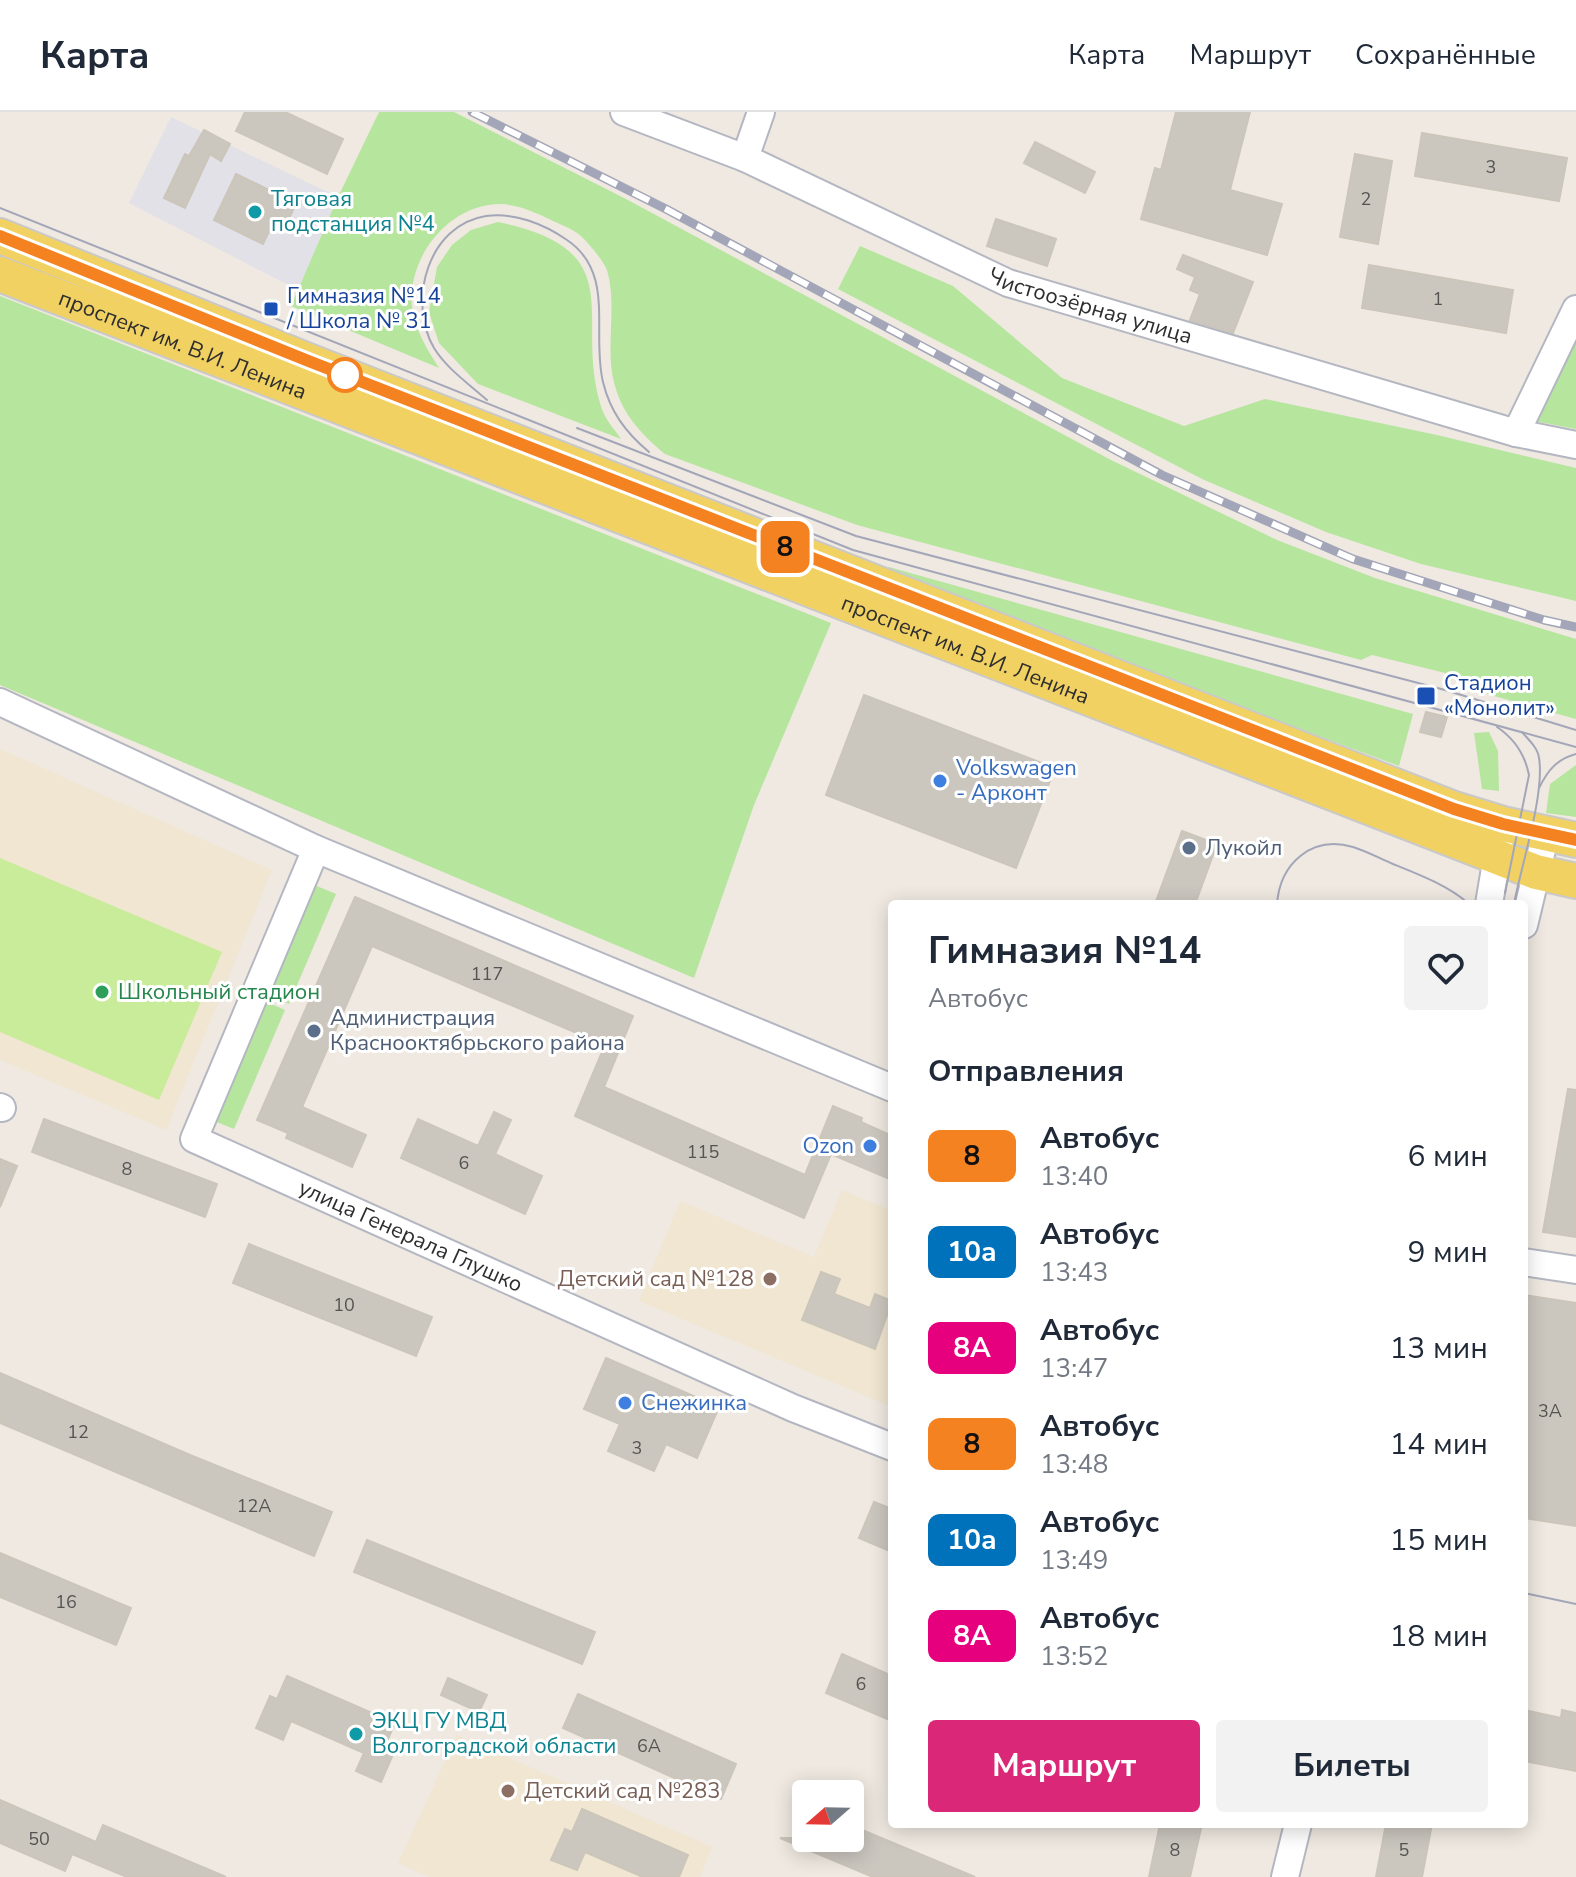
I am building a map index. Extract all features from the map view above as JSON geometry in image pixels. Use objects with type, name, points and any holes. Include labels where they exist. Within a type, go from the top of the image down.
[{"type":"main road","name":"проспект им. В.И. Ленина","points":[[0,236],[306,360],[1454,809],[1500,840],[1536,872],[1576,881]]},
{"type":"main road","name":"проспект им. В.И. Ленина","points":[[0,274],[1500,840],[1561,837]]},
{"type":"street","name":"Чистоозёрная улица","points":[[624,112],[745,158],[1008,283],[1516,433],[1576,445]]},
{"type":"street","points":[[745,158],[761,112]]},
{"type":"street","points":[[1516,433],[1576,309]]},
{"type":"street","points":[[0,702],[316,849],[888,1086]]},
{"type":"street","points":[[1528,907],[1536,872],[1561,837]]},
{"type":"street","points":[[1490,900],[1500,840]]},
{"type":"street","name":"улица Генерала Глушко","points":[[316,849],[194,1139],[779,1402],[888,1445]]},
{"type":"street","points":[[1528,1263],[1576,1270]]},
{"type":"street","points":[[1285,1877],[1297,1828]]},
{"type":"shaded area","points":[[171,117],[338,197],[298,290],[129,203]]},
{"type":"shaded area","points":[[0,749],[272,870],[166,1130],[0,1060]]},
{"type":"shaded area","name":"Детский сад №128","points":[[842,1190],[888,1209],[888,1405],[639,1301],[680,1201],[814,1257]]},
{"type":"shaded area","name":"Детский сад №283","points":[[457,1735],[712,1847],[700,1877],[430,1877],[398,1863]]},
{"type":"green space","points":[[379,112],[454,112],[626,199],[1111,460],[1277,540],[1375,578],[1576,639],[1576,719],[1487,694],[1490,684],[1372,655],[1361,660],[857,525],[665,454],[634,424],[615,386],[611,358],[610,284],[605,266],[578,233],[526,209],[502,204],[465,212],[436,236],[425,252],[412,288],[412,307],[419,331],[439,368],[291,306]]},
{"type":"green space","points":[[498,222],[542,235],[569,251],[584,271],[591,294],[595,381],[604,414],[621,439],[478,384],[439,343],[429,312],[437,267],[452,245],[471,230]]},
{"type":"green space","points":[[860,246],[953,286],[1062,378],[1184,426],[1265,399],[1576,468],[1576,601],[1421,564],[1326,532],[1202,479],[838,289]]},
{"type":"green space","points":[[0,296],[831,623],[754,805],[694,978],[0,685]]},
{"type":"green space","points":[[1576,331],[1576,429],[1534,421]]},
{"type":"green space","points":[[889,567],[1413,714],[1399,766],[884,573]]},
{"type":"green space","points":[[1489,732],[1498,751],[1499,791],[1482,789],[1474,733]]},
{"type":"green space","points":[[1576,765],[1576,817],[1546,813],[1550,784]]},
{"type":"green space","name":"Школьный стадион","points":[[0,858],[222,952],[159,1100],[0,1032]]},
{"type":"green space","points":[[307,882],[336,894],[289,1004],[260,991]]},
{"type":"green space","points":[[258,998],[285,1010],[234,1129],[207,1118]]},
{"type":"building","points":[[245,112],[285,112],[343,139],[327,174],[236,131]]},
{"type":"building","points":[[1176,112],[1250,112],[1230,190],[1282,204],[1267,255],[1141,219],[1155,168],[1161,170]]},
{"type":"building","points":[[204,130],[230,144],[221,161],[210,154],[185,208],[164,198],[185,154],[189,156]]},
{"type":"building","points":[[1422,133],[1567,158],[1559,201],[1415,176]]},
{"type":"building","points":[[1035,142],[1095,172],[1085,193],[1024,163]]},
{"type":"building","points":[[1355,154],[1392,161],[1378,244],[1340,237]]},
{"type":"building","name":"Тяговая подстанция №4","points":[[236,174],[296,203],[285,228],[273,223],[263,244],[214,220]]},
{"type":"building","points":[[996,219],[1056,239],[1047,266],[987,246]]},
{"type":"building","points":[[1183,255],[1253,282],[1233,333],[1190,320],[1200,294],[1190,290],[1195,277],[1177,269]]},
{"type":"building","points":[[1369,265],[1513,290],[1506,333],[1362,308]]},
{"type":"building","name":"Volkswagen - Арконт","points":[[864,695],[1055,768],[1016,868],[826,795]]},
{"type":"building","points":[[1426,712],[1447,717],[1441,737],[1420,732]]},
{"type":"building","points":[[1182,831],[1217,844],[1196,900],[1156,900]]},
{"type":"building","points":[[355,897],[633,1016],[604,1087],[805,1175],[833,1106],[862,1118],[861,1122],[888,1134],[888,1178],[831,1154],[804,1218],[575,1116],[605,1045],[372,946],[302,1107],[366,1135],[352,1167],[286,1138],[288,1133],[257,1120]]},
{"type":"building","points":[[1568,1089],[1576,1090],[1576,1237],[1543,1232]]},
{"type":"building","points":[[494,1112],[511,1120],[495,1154],[542,1176],[525,1214],[401,1158],[418,1119],[478,1146]]},
{"type":"building","points":[[44,1119],[217,1184],[205,1217],[32,1152]]},
{"type":"building","points":[[0,1159],[17,1166],[0,1207]]},
{"type":"building","points":[[249,1244],[432,1317],[416,1356],[233,1283]]},
{"type":"building","points":[[821,1272],[840,1279],[834,1294],[870,1308],[875,1294],[888,1299],[888,1312],[875,1349],[802,1320]]},
{"type":"building","points":[[1528,1296],[1576,1303],[1576,1526],[1528,1519]]},
{"type":"building","points":[[606,1358],[719,1407],[697,1458],[666,1444],[654,1471],[608,1451],[620,1424],[584,1409]]},
{"type":"building","points":[[0,1373],[332,1512],[314,1556],[0,1423]]},
{"type":"building","points":[[874,1502],[888,1507],[888,1550],[859,1538]]},
{"type":"building","points":[[367,1540],[595,1632],[582,1664],[354,1572]]},
{"type":"building","points":[[0,1553],[131,1608],[116,1645],[0,1597]]},
{"type":"building","points":[[842,1654],[888,1674],[888,1719],[826,1693]]},
{"type":"building","name":"ЭКЦ ГУ МВД Волгоградской области","points":[[287,1676],[395,1723],[384,1748],[394,1752],[381,1782],[356,1771],[364,1753],[291,1721],[283,1740],[256,1728],[270,1696],[277,1699]]},
{"type":"building","points":[[448,1678],[487,1695],[479,1712],[441,1695]]},
{"type":"building","points":[[578,1694],[736,1764],[721,1799],[563,1728]]},
{"type":"building","points":[[1562,1710],[1576,1713],[1576,1771],[1528,1762],[1528,1711],[1561,1718]]},
{"type":"building","points":[[0,1800],[96,1842],[103,1825],[226,1877],[127,1877],[72,1854],[65,1871],[0,1843]]},
{"type":"building","points":[[582,1809],[688,1855],[679,1877],[643,1877],[585,1852],[577,1870],[551,1860],[565,1829],[572,1832]]},
{"type":"building","points":[[1159,1828],[1201,1828],[1190,1877],[1149,1877]]},
{"type":"building","points":[[1385,1828],[1431,1828],[1422,1877],[1376,1877]]},
{"type":"building","points":[[864,1831],[975,1877],[873,1877],[813,1852],[864,1852]]},
{"type":"tram line","points":[[0,208],[853,550],[1576,747]]},
{"type":"tram line","points":[[487,400],[434,348],[426,329],[423,288],[437,249],[450,234],[466,222],[497,215],[528,220],[558,234],[582,254],[592,269],[597,287],[600,363],[606,393],[620,420],[649,452]]},
{"type":"tram line","points":[[577,428],[856,536],[1445,690],[1576,730]]},
{"type":"tram line","points":[[1497,727],[1518,748],[1529,775],[1505,893]]},
{"type":"tram line","points":[[1515,900],[1536,810],[1540,773],[1537,751],[1522,732]]},
{"type":"tram line","points":[[1539,788],[1554,766],[1576,754]]},
{"type":"tram line","points":[[1278,900],[1284,877],[1300,856],[1311,849],[1338,844],[1423,876],[1463,900]]},
{"type":"tram line","points":[[1528,1594],[1576,1604]]},
{"type":"railway","points":[[472,112],[666,209],[1162,475],[1353,559],[1544,620],[1576,627]]},
{"type":"bus line","name":"8","points":[[0,236],[306,360],[1454,809],[1503,824],[1576,840]]},
{"type":"place","name":"Тяговая подстанция №4","points":[[255,212]]},
{"type":"place","name":"Гимназия №14 / Школа № 31","points":[[271,309]]},
{"type":"place","name":"Стадион «Монолит»","points":[[1426,696]]},
{"type":"place","name":"Volkswagen - Арконт","points":[[940,781]]},
{"type":"place","name":"Лукойл","points":[[1189,848]]},
{"type":"place","name":"Школьный стадион","points":[[102,992]]},
{"type":"place","name":"Администрация Краснооктябрьского района","points":[[314,1031]]},
{"type":"place","name":"Ozon","points":[[870,1146]]},
{"type":"place","name":"Детский сад №128","points":[[770,1279]]},
{"type":"place","name":"Снежинка","points":[[625,1403]]},
{"type":"place","name":"ЭКЦ ГУ МВД Волгоградской области","points":[[356,1734]]},
{"type":"place","name":"Детский сад №283","points":[[508,1791]]}]
